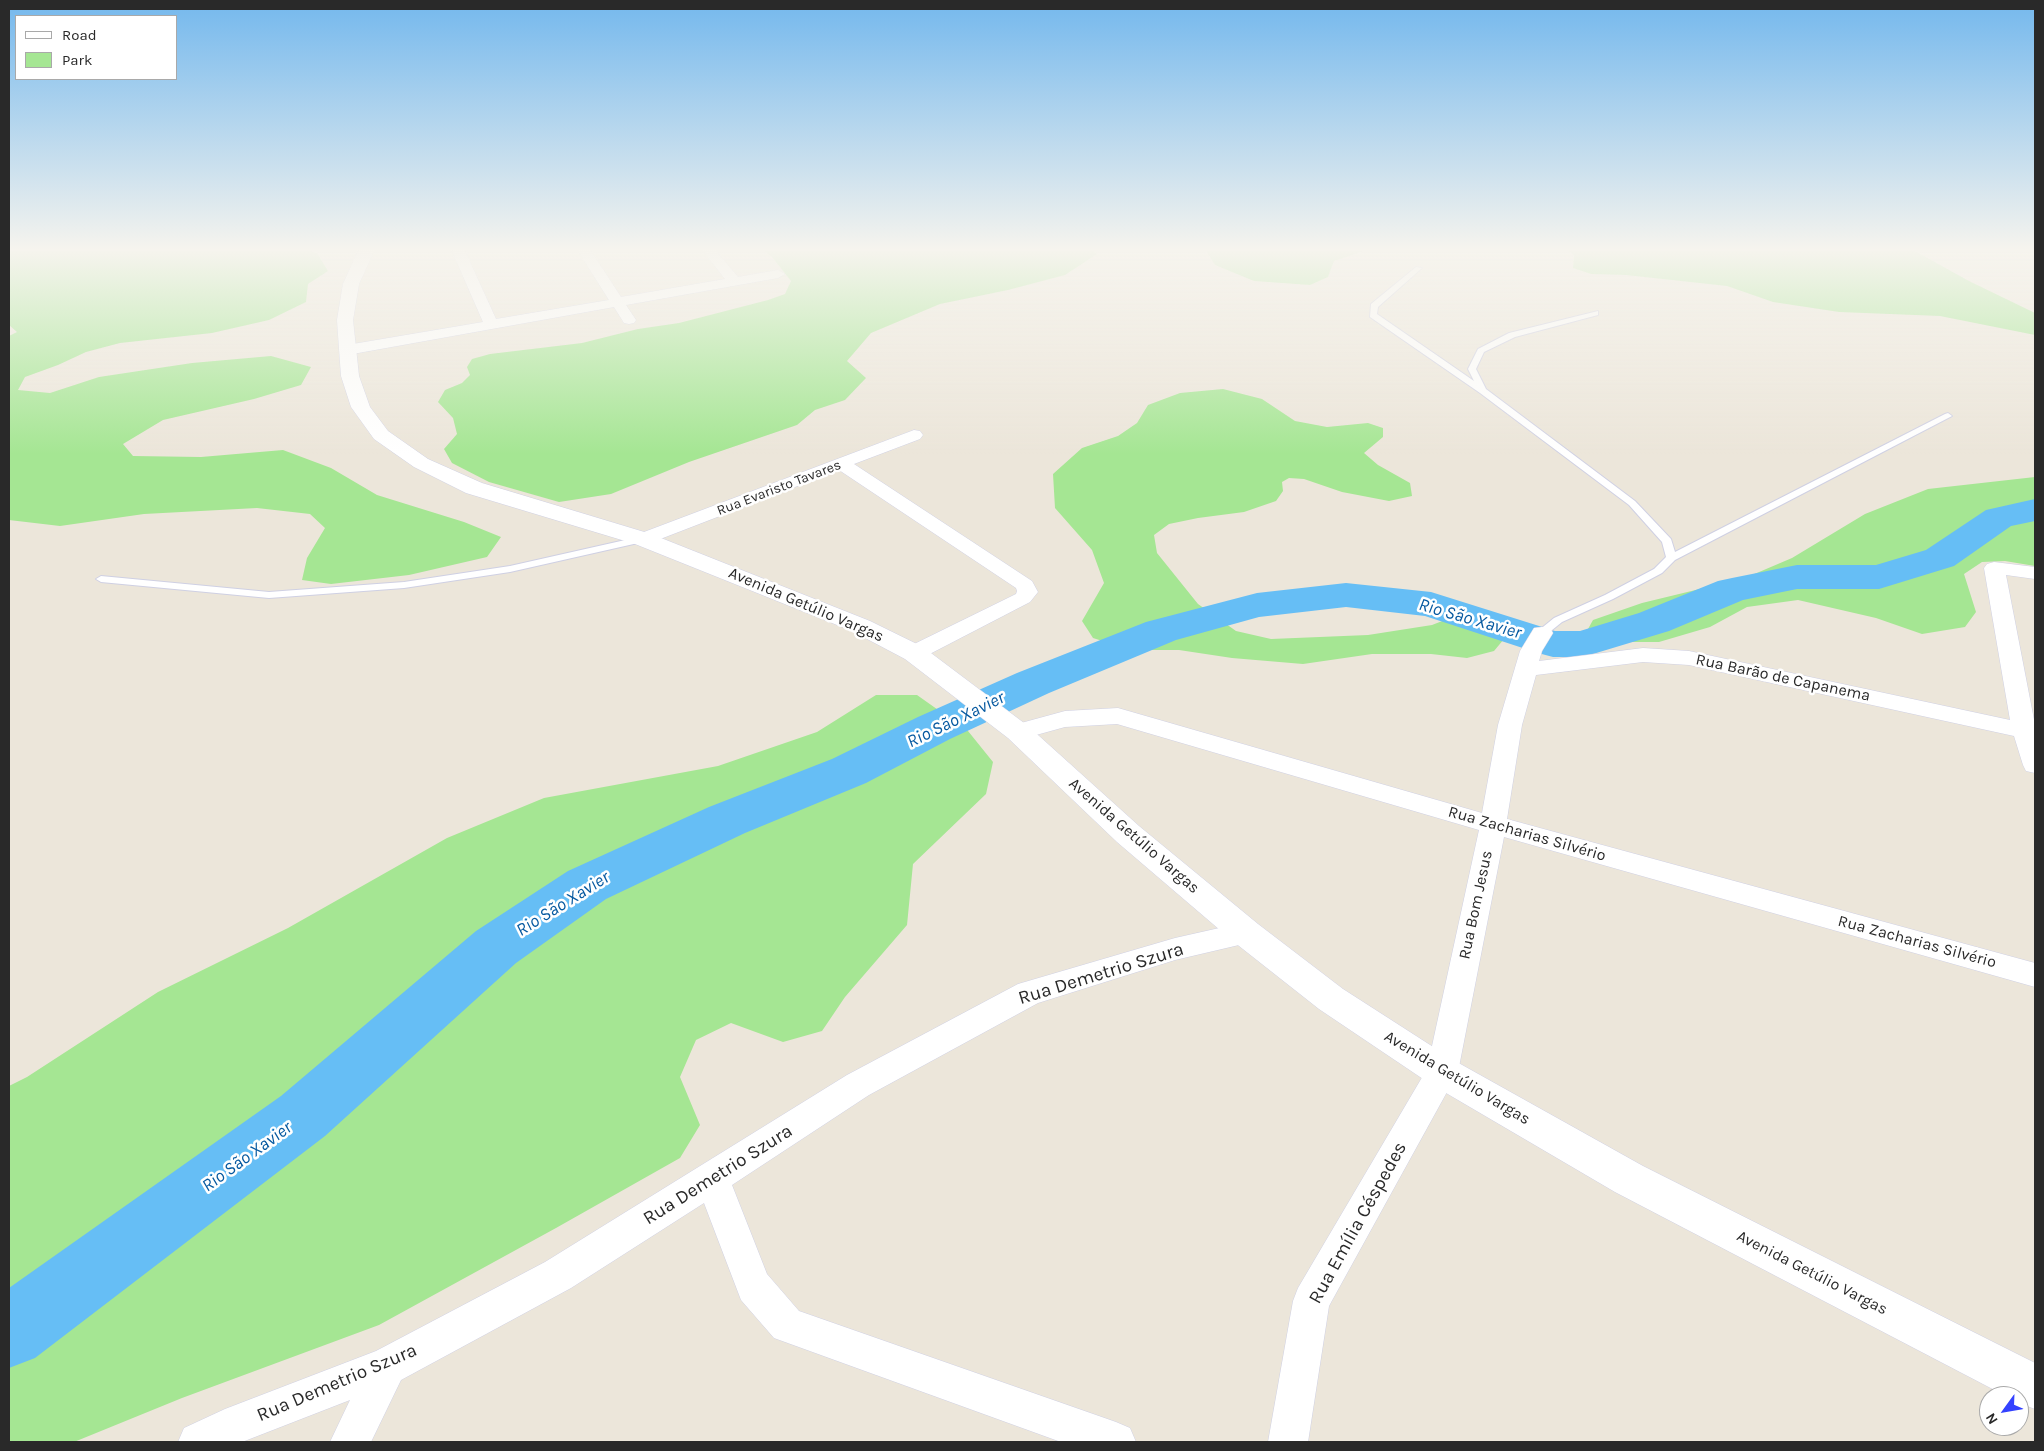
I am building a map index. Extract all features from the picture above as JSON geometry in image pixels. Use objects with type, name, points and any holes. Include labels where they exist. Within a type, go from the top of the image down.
[{"type":"street","name":"Avenida Getúlio Vargas","points":[[345,319],[350,376],[361,407],[381,435],[421,463],[474,488],[643,539],[744,578],[861,626],[914,654],[1009,724],[1128,834],[1246,933],[1331,999],[1442,1072],[1629,1179],[2035,1387]]},
{"type":"street","points":[[489,319],[491,324]]},
{"type":"street","points":[[347,350],[521,319]]},
{"type":"street","name":"Rua Evaristo Tavares","points":[[643,539],[914,435]]},
{"type":"street","points":[[842,464],[1025,585],[1028,592],[1023,598],[914,654]]},
{"type":"street","points":[[2035,573],[1994,568],[2030,732],[2035,765]]},
{"type":"street","name":"Rua Barão de Capanema","points":[[1533,651],[1689,658],[2030,732]]},
{"type":"street","name":"Rua Bom Jesus","points":[[1442,1072],[1493,825],[1510,725],[1533,651]]},
{"type":"street","name":"Rua Zacharias Silvério","points":[[1009,724],[1118,716],[1493,825],[2035,975]]},
{"type":"street","name":"Rua Demetrio Szura","points":[[198,1442],[225,1429],[386,1366],[558,1275],[858,1085],[1029,993],[1175,949],[1246,933]]},
{"type":"street","name":"Rua Emília Céspedes","points":[[1288,1442],[1312,1301],[1442,1072]]},
{"type":"street","points":[[712,1179],[754,1287],[788,1325],[1116,1442]]},
{"type":"street","points":[[350,1442],[386,1366]]},
{"type":"lane","points":[[1378,319],[1483,391],[1632,503],[1668,542],[1671,558]]},
{"type":"lane","points":[[1483,391],[1472,369],[1481,351],[1512,336],[1574,319]]},
{"type":"lane","points":[[1533,651],[1558,620],[1609,597],[1658,571],[1671,558],[1948,416]]},
{"type":"lane","points":[[101,579],[269,595],[404,585],[510,569],[643,539]]},
{"type":"green space","points":[[9,319],[272,319],[212,333],[120,343],[86,352],[25,377],[18,390],[50,393],[99,377],[192,363],[271,356],[311,367],[301,385],[254,399],[163,420],[123,444],[133,456],[201,457],[283,450],[331,468],[377,495],[464,522],[501,537],[487,557],[409,575],[331,584],[302,580],[307,558],[325,528],[310,514],[257,508],[144,514],[60,526],[9,520],[9,336],[17,332],[9,325]]},
{"type":"green space","points":[[696,319],[905,319],[871,333],[847,361],[866,378],[845,400],[815,410],[797,425],[689,462],[611,494],[559,502],[489,482],[452,463],[444,449],[457,434],[453,418],[438,402],[445,390],[462,383],[470,375],[467,367],[472,359],[490,354],[582,343],[638,329]]},
{"type":"green space","points":[[1954,319],[2035,319],[2035,335]]},
{"type":"green space","points":[[1223,389],[1262,399],[1295,421],[1327,427],[1368,423],[1383,428],[1383,437],[1364,453],[1378,465],[1410,483],[1412,496],[1389,501],[1342,492],[1304,479],[1289,478],[1282,482],[1283,491],[1276,501],[1244,512],[1169,524],[1154,535],[1157,553],[1198,604],[1236,631],[1271,639],[1368,635],[1432,625],[1468,611],[1488,613],[1502,623],[1504,639],[1494,651],[1467,658],[1431,654],[1372,654],[1303,664],[1232,658],[1179,650],[1131,650],[1093,638],[1082,621],[1104,583],[1092,550],[1055,508],[1053,474],[1082,448],[1118,436],[1137,423],[1148,405],[1180,393]]},
{"type":"green space","points":[[2035,477],[2035,566],[2005,561],[1982,562],[1964,574],[1976,612],[1965,627],[1922,634],[1876,618],[1798,600],[1747,607],[1710,627],[1659,642],[1612,642],[1588,629],[1593,620],[1642,603],[1745,578],[1792,558],[1865,514],[1928,489]]},
{"type":"green space","points":[[876,695],[917,695],[968,731],[993,762],[986,794],[913,864],[907,925],[845,997],[822,1031],[783,1042],[731,1023],[696,1040],[680,1077],[700,1125],[680,1158],[379,1325],[182,1398],[74,1442],[9,1442],[9,1086],[27,1077],[158,992],[288,928],[447,838],[544,798],[718,766],[817,732]]},
{"type":"waterway","name":"Rio São Xavier","points":[[9,1332],[303,1116],[496,947],[587,885],[727,820],[849,771],[934,728],[1033,683],[1161,631],[1257,605],[1346,595],[1431,604],[1487,624],[1553,644],[1583,644],[1654,622],[1732,590],[1797,577],[1879,577],[1940,558],[1999,518],[2035,510]]}]
